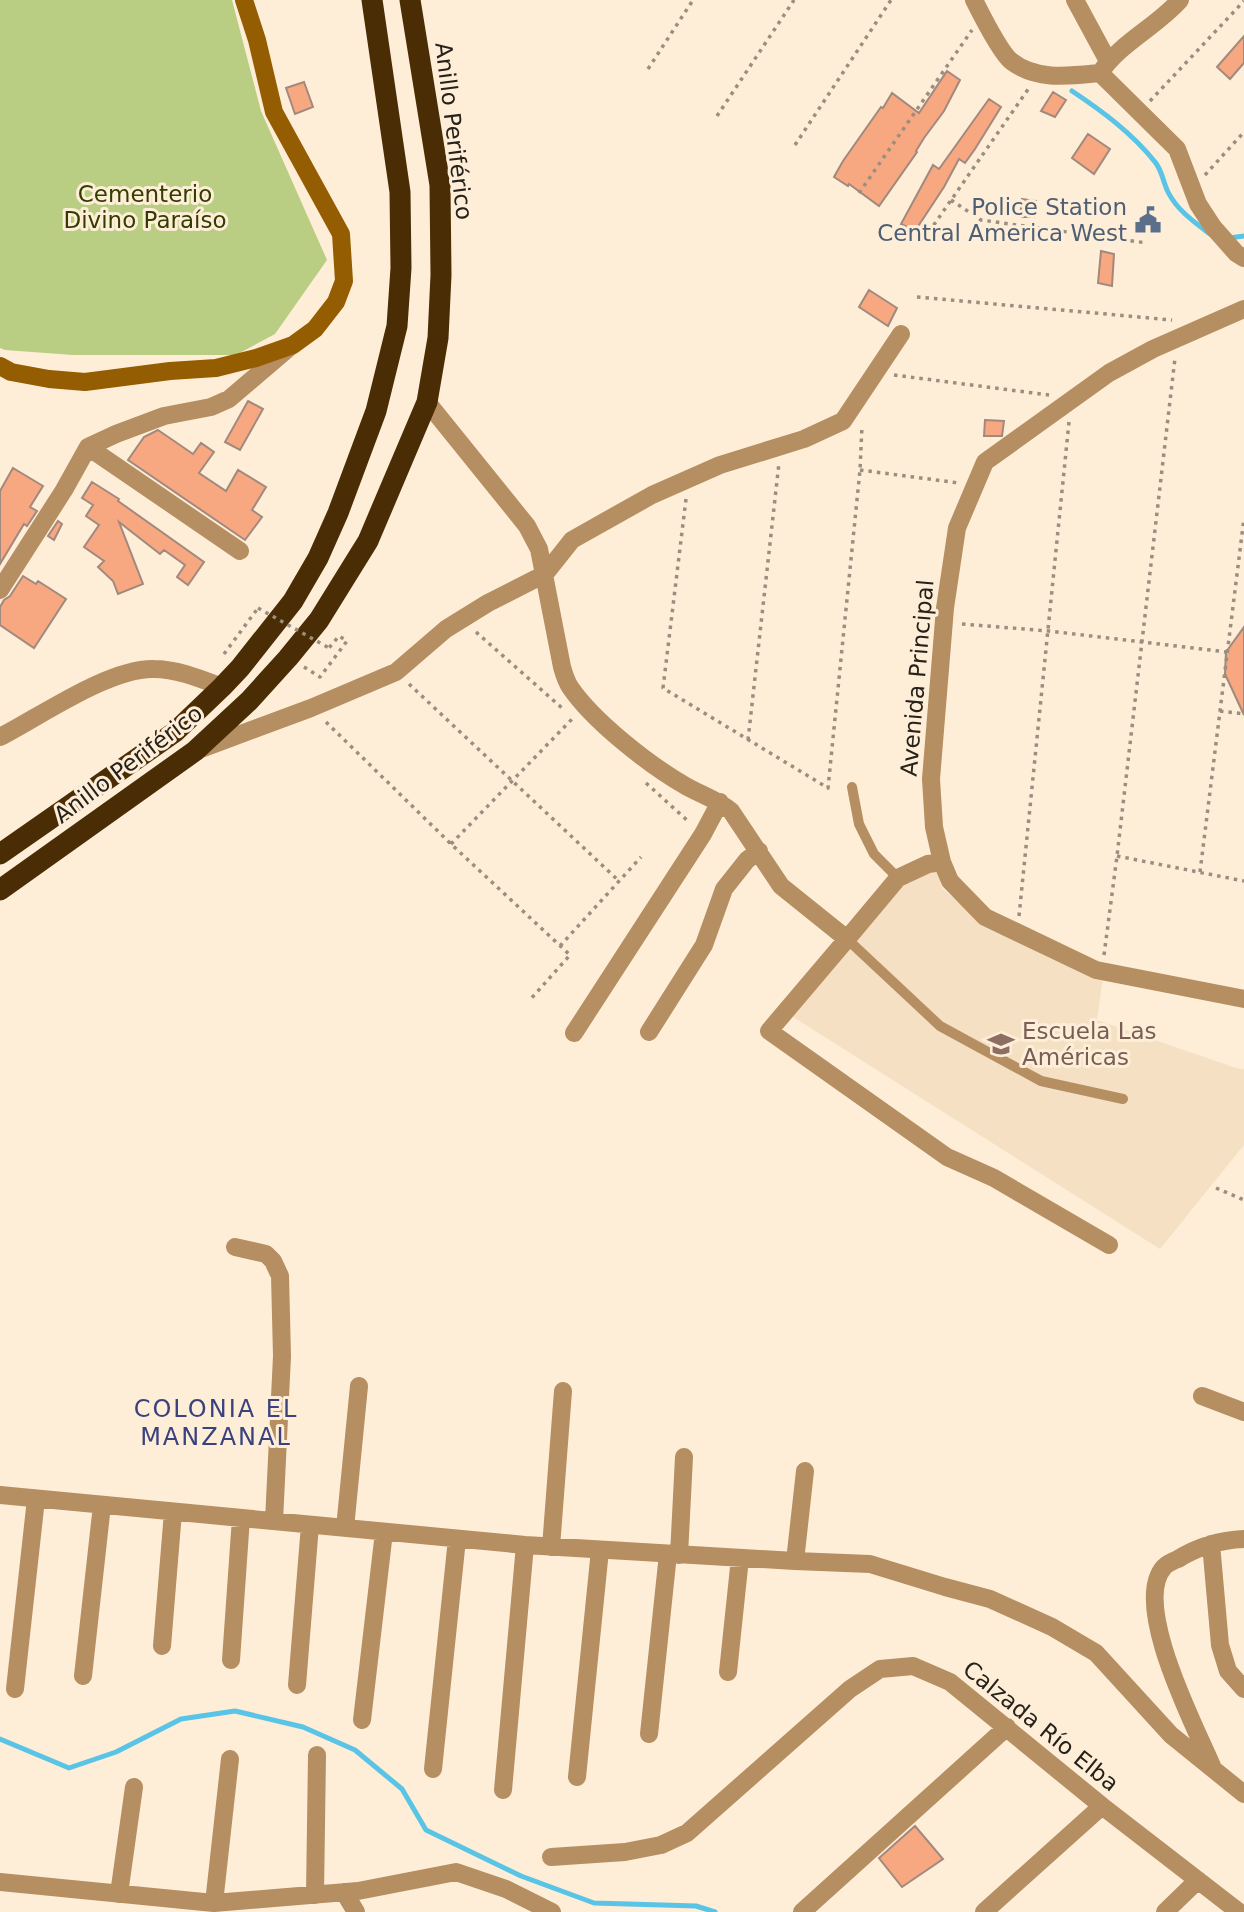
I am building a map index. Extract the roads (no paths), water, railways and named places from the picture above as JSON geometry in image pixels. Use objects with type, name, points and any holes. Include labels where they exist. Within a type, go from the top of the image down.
[{"type":"highway","name":"Anillo Periférico","points":[[0,854],[175,732],[222,687],[293,601],[318,558],[338,513],[376,411],[397,326],[401,268],[400,192],[372,0]]},
{"type":"highway","name":"Anillo Periférico","points":[[0,890],[195,751],[249,701],[319,620],[368,541],[427,402],[439,338],[442,275],[440,185],[410,0]]},
{"type":"street","points":[[0,590],[88,447],[116,433],[164,416],[211,407],[229,400],[315,329],[336,302],[344,281],[341,234],[274,112],[257,40],[244,0]]},
{"type":"street","points":[[1075,0],[1104,67],[1139,113],[1177,149],[1198,204],[1213,228],[1240,256]]},
{"type":"street","points":[[978,8],[1008,59],[1038,74],[1071,76],[1104,67],[1180,0]]},
{"type":"street","name":"Avenida Principal","points":[[1244,309],[1181,330],[1109,373],[985,462],[957,528],[944,622],[932,779],[934,827],[942,862],[950,881],[985,917],[1096,970],[1244,999]]},
{"type":"street","points":[[195,751],[312,708],[396,672],[446,629],[488,603],[545,574],[572,540],[652,495],[720,465],[804,439],[843,421],[901,334]]},
{"type":"street","points":[[0,366],[11,372],[85,382],[216,368],[293,345]]},
{"type":"street","points":[[427,402],[527,526],[540,550],[562,667],[569,686],[613,732],[650,763],[685,786],[720,802],[731,811],[781,886],[847,939]]},
{"type":"street","points":[[88,447],[240,551]]},
{"type":"street","points":[[0,737],[116,676],[153,669],[190,675],[222,687]]},
{"type":"street","points":[[574,1033],[703,834],[720,802]]},
{"type":"street","points":[[649,1032],[704,945],[724,889],[747,860],[759,851]]},
{"type":"street","points":[[942,862],[928,864],[898,878],[769,1031],[947,1157],[994,1178],[1108,1245]]},
{"type":"street","points":[[235,1247],[267,1254],[280,1276],[282,1356],[274,1521]]},
{"type":"street","points":[[345,1528],[359,1386]]},
{"type":"street","points":[[551,1547],[563,1391]]},
{"type":"street","points":[[1202,1396],[1244,1412]]},
{"type":"street","points":[[649,1734],[684,1457]]},
{"type":"street","points":[[795,1561],[805,1471]]},
{"type":"street","points":[[0,1495],[525,1545],[870,1564],[990,1599],[1052,1627],[1097,1653],[1171,1735],[1244,1794]]},
{"type":"street","points":[[15,1689],[36,1499]]},
{"type":"street","points":[[83,1676],[102,1505]]},
{"type":"street","points":[[162,1646],[173,1511]]},
{"type":"street","points":[[231,1660],[241,1518]]},
{"type":"street","points":[[297,1685],[310,1525]]},
{"type":"street","points":[[362,1720],[384,1532]]},
{"type":"street","points":[[433,1769],[457,1539]]},
{"type":"street","points":[[1213,1769],[1168,1665],[1156,1615],[1154,1591],[1164,1566],[1194,1549],[1223,1540],[1244,1539]]},
{"type":"street","points":[[1211,1544],[1220,1645],[1228,1671],[1244,1689]]},
{"type":"street","points":[[503,1790],[525,1545]]},
{"type":"street","points":[[577,1777],[600,1550]]},
{"type":"street","points":[[728,1672],[740,1558]]},
{"type":"street","name":"Calzada Río Elba","points":[[551,1857],[625,1852],[662,1845],[687,1833],[850,1689],[880,1669],[913,1666],[950,1682],[1102,1806],[1239,1912]]},
{"type":"street","points":[[802,1912],[1007,1727]]},
{"type":"street","points":[[315,1895],[317,1755]]},
{"type":"street","points":[[216,1907],[230,1759]]},
{"type":"street","points":[[119,1894],[134,1787]]},
{"type":"street","points":[[984,1912],[1102,1806]]},
{"type":"street","points":[[0,1882],[216,1907],[344,1892],[456,1872],[506,1889],[552,1912]]},
{"type":"street","points":[[1165,1912],[1198,1880]]},
{"type":"street","points":[[344,1892],[356,1912]]},
{"type":"lane","points":[[852,787],[859,824],[874,854],[898,878]]},
{"type":"lane","points":[[847,939],[940,1026],[1041,1081],[1123,1099]]},
{"type":"waterway","points":[[1072,91],[1137,141],[1157,165],[1176,204],[1210,234]]},
{"type":"waterway","points":[[1229,238],[1244,236]]},
{"type":"waterway","points":[[0,1739],[69,1768],[116,1752],[181,1719],[235,1711],[303,1727],[355,1750],[402,1789],[426,1830],[521,1876],[594,1903],[696,1906],[715,1912]]},
{"type":"place","name":"Police Station Central America West","points":[[1148,220]]},
{"type":"place","name":"Escuela Las Américas","points":[[1001,1044]]},
{"type":"district","name":"COLONIA EL MANZANAL","points":[[216,1423]]},
{"type":"park label","name":"Cementerio Divino Paraíso","points":[[145,207]]}]
